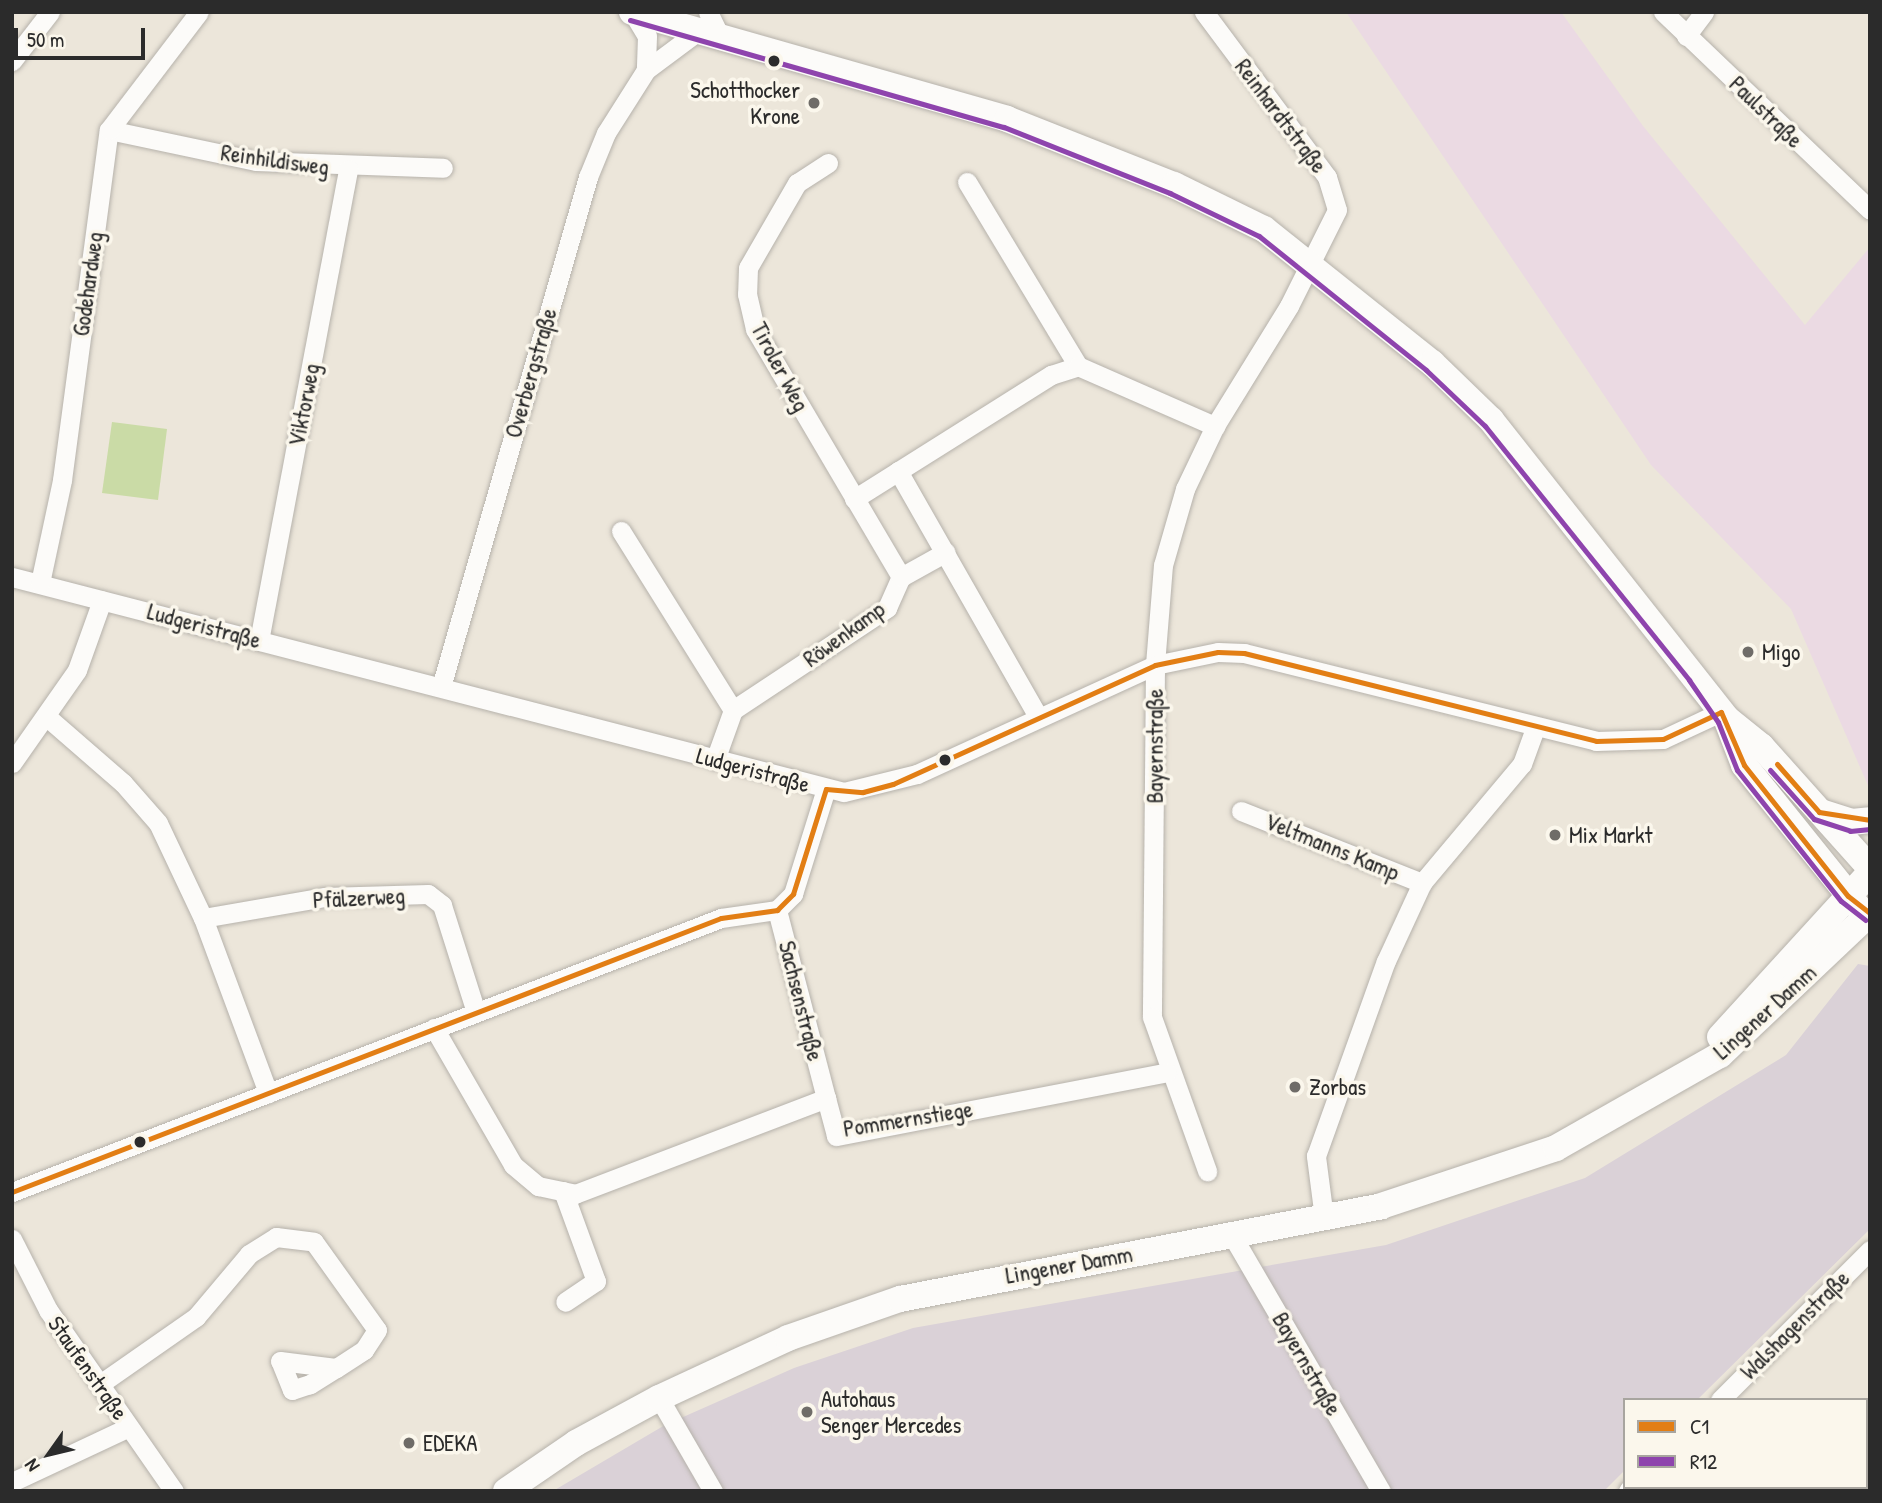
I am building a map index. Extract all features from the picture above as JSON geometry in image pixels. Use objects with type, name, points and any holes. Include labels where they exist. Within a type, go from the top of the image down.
[{"type":"main road","points":[[632,12],[695,24],[1007,119],[1090,149],[1264,229],[1312,265],[1492,421],[1723,715],[1819,812],[1870,871]]},
{"type":"main road","points":[[1723,715],[1744,765],[1848,896],[1869,917]]},
{"type":"main road","points":[[1819,812],[1852,822],[1870,820]]},
{"type":"main road","name":"Lingener Damm","points":[[1653,1095],[1724,1033],[1870,871]]},
{"type":"main road","name":"Lingener Damm","points":[[506,1491],[576,1443],[659,1398],[788,1338],[900,1299],[1324,1218],[1462,1184],[1556,1148],[1720,1055],[1773,1012],[1869,917]]},
{"type":"street","points":[[12,61],[50,12]]},
{"type":"street","name":"Godehardweg","points":[[40,583],[62,480],[109,130],[199,12]]},
{"type":"street","points":[[632,12],[647,36],[646,70]]},
{"type":"street","name":"Reinhardtstraße","points":[[1204,12],[1334,190],[1334,223],[1312,265]]},
{"type":"street","name":"Paulstraße","points":[[1663,12],[1870,210]]},
{"type":"street","points":[[1686,36],[1704,12]]},
{"type":"street","name":"Overbergstraße","points":[[441,687],[587,177],[606,133],[646,70],[695,24]]},
{"type":"street","name":"Reinhildisweg","points":[[109,130],[256,161],[348,169],[443,168]]},
{"type":"street","name":"Tiroler Weg","points":[[828,163],[797,183],[748,268],[747,294],[755,329],[901,577]]},
{"type":"street","name":"Viktorweg","points":[[259,641],[348,169]]},
{"type":"street","points":[[967,182],[1078,366],[1215,426]]},
{"type":"street","name":"Bayernstraße","points":[[1208,1171],[1167,1073],[1153,1017],[1156,665],[1163,565],[1185,489],[1215,426],[1312,265]]},
{"type":"street","points":[[854,499],[1051,375],[1078,366]]},
{"type":"street","points":[[898,471],[1039,718]]},
{"type":"street","points":[[621,531],[733,710],[715,760]]},
{"type":"street","name":"Röwenkamp","points":[[733,710],[887,608],[901,577],[946,552]]},
{"type":"street","name":"Ludgeristraße","points":[[12,577],[826,789],[863,792],[893,784],[1156,665],[1244,653],[1535,729],[1630,744],[1690,730],[1723,715]]},
{"type":"street","points":[[12,763],[47,717],[77,670],[102,600]]},
{"type":"street","points":[[47,717],[158,823],[203,918],[268,1093]]},
{"type":"street","points":[[1324,1218],[1316,1156],[1386,961],[1422,883],[1522,764],[1535,729]]},
{"type":"street","name":"Sachsenstraße","points":[[826,789],[793,894],[777,910],[826,1098]]},
{"type":"street","name":"Veltmanns Kamp","points":[[1241,811],[1422,883]]},
{"type":"street","name":"Pfälzerweg","points":[[203,918],[325,897],[428,894],[442,905],[476,1012]]},
{"type":"street","points":[[12,1192],[721,918],[777,910]]},
{"type":"street","name":"Pommernstiege","points":[[434,1028],[513,1165],[538,1186],[563,1191],[609,1183],[826,1098],[836,1136],[1167,1073]]},
{"type":"street","points":[[563,1191],[596,1281],[565,1302]]},
{"type":"street","points":[[100,1384],[196,1317],[249,1254],[276,1237],[314,1242],[377,1330],[364,1350],[335,1368]]},
{"type":"street","name":"Bayernstraße","points":[[1233,1237],[1381,1491]]},
{"type":"street","name":"Staufenstraße","points":[[12,1238],[48,1310],[174,1491]]},
{"type":"street","name":"Walshagenstraße","points":[[1722,1398],[1870,1250]]},
{"type":"street","points":[[659,1398],[713,1491]]},
{"type":"street","points":[[12,1482],[129,1427]]},
{"type":"shaded area","points":[[1346,12],[1561,12],[1643,126],[1805,325],[1870,247],[1870,790],[1791,609],[1651,465]]},
{"type":"shaded area","points":[[1858,964],[1870,966],[1870,1229],[1699,1398],[1623,1398],[1623,1472],[1604,1491],[553,1491],[665,1425],[794,1368],[913,1328],[1386,1245],[1585,1178],[1786,1055]]},
{"type":"green space","points":[[112,422],[167,429],[158,500],[102,493]]},
{"type":"green space","points":[[1720,1489],[1722,1491],[1647,1491]]},
{"type":"transit line","name":"R12","points":[[630,20],[1004,127],[1170,193],[1259,236],[1426,370],[1485,426],[1689,680],[1718,722],[1737,770],[1841,901],[1865,920]]},
{"type":"transit line","name":"C1","points":[[826,789],[863,792],[893,784],[1155,665],[1218,652],[1244,653],[1596,741],[1663,739],[1721,712]]},
{"type":"transit line","name":"C1","points":[[1721,712],[1744,765],[1848,896],[1870,913]]},
{"type":"transit line","name":"C1","points":[[1777,764],[1819,812],[1870,820]]},
{"type":"transit line","name":"R12","points":[[1770,770],[1814,819],[1850,831],[1870,829]]},
{"type":"transit line","name":"C1","points":[[12,1192],[721,918],[777,910],[793,894],[826,789]]},
{"type":"place","name":"Schotthocker Krone","points":[[814,103]]},
{"type":"place","name":"Migo","points":[[1748,652]]},
{"type":"place","name":"Mix Markt","points":[[1555,835]]},
{"type":"place","name":"Zorbas","points":[[1295,1087]]},
{"type":"place","name":"Autohaus Senger Mercedes","points":[[807,1412]]},
{"type":"place","name":"EDEKA","points":[[409,1443]]}]
